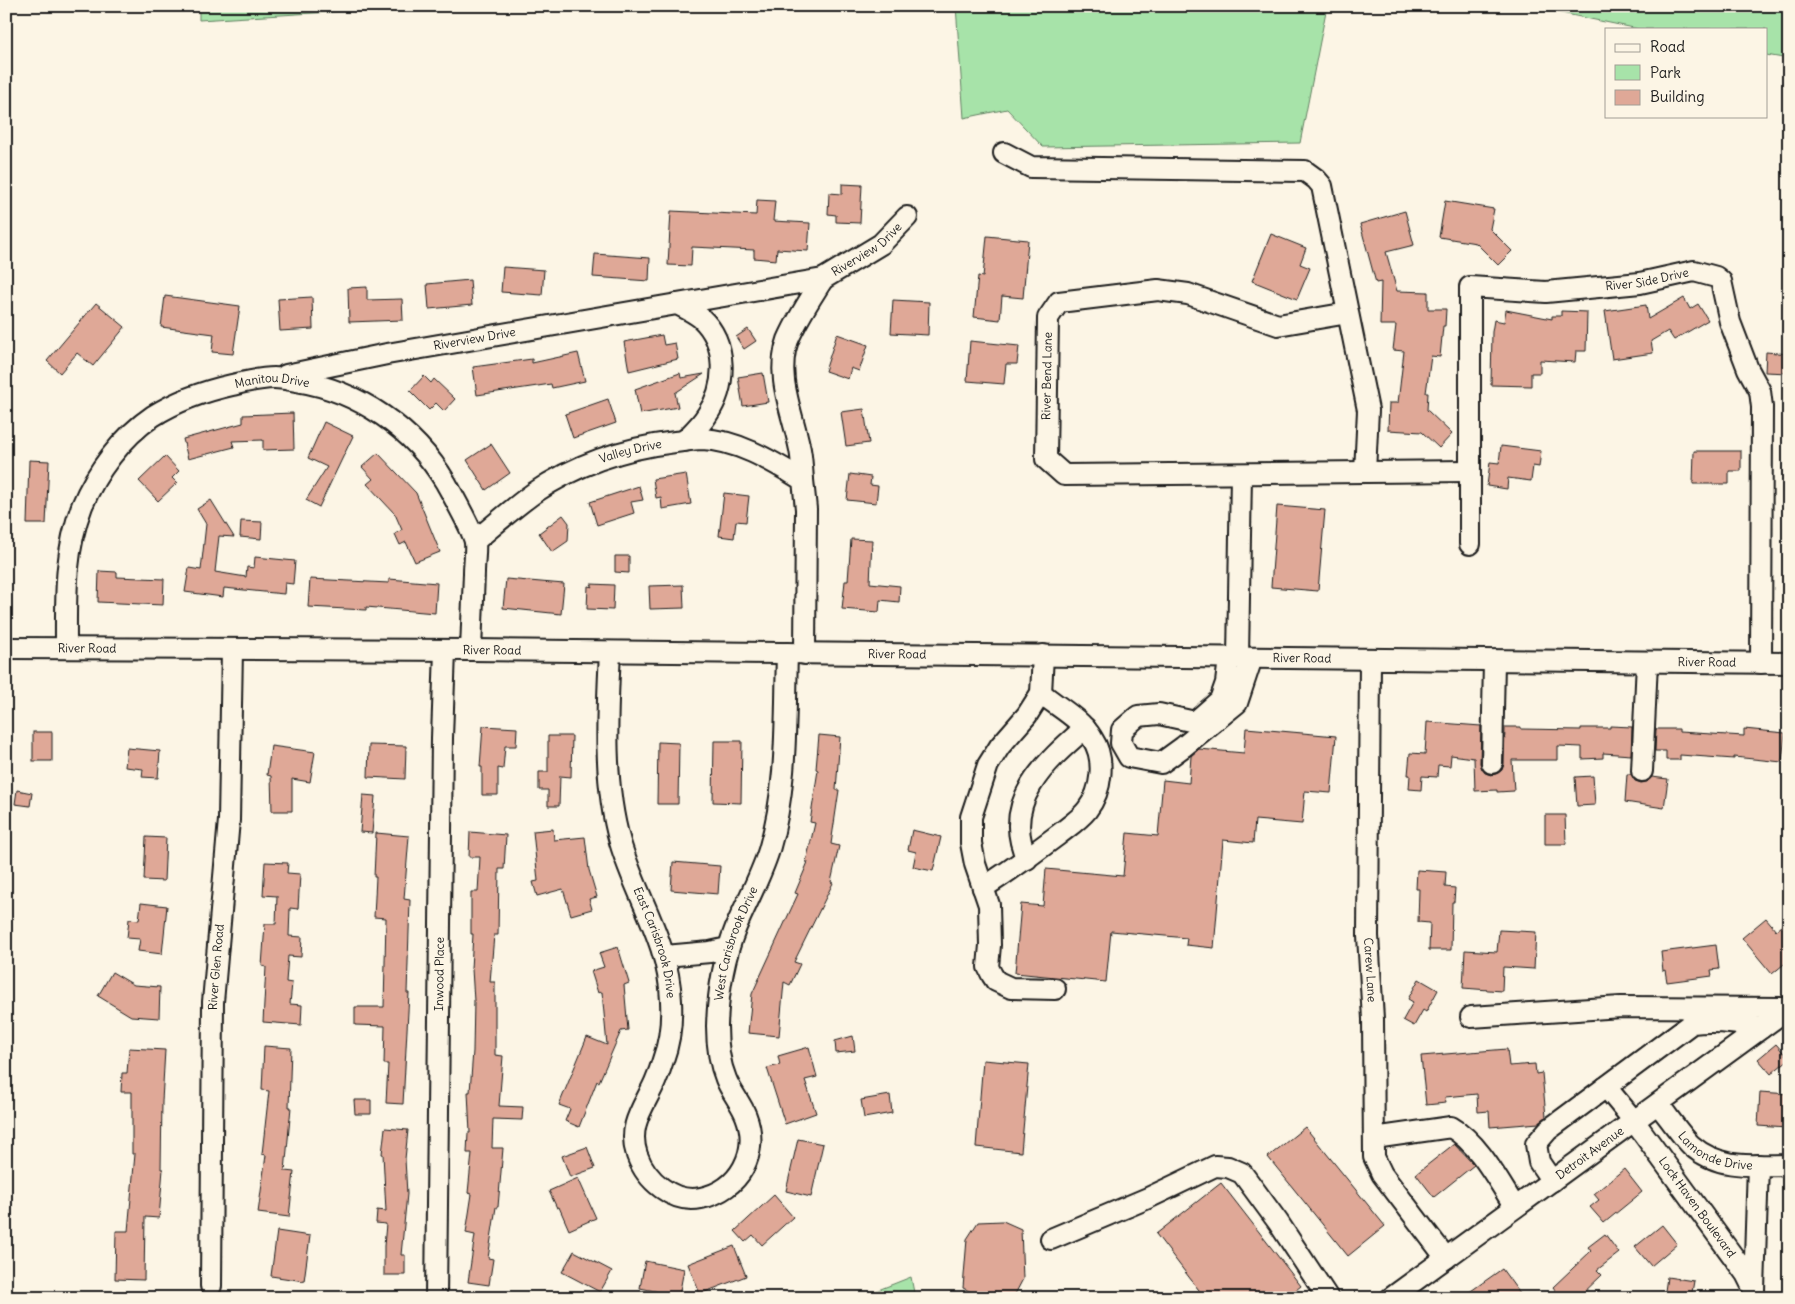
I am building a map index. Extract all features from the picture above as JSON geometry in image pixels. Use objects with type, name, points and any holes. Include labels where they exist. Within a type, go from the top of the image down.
[{"type":"street","points":[[1004,153],[1031,167],[1305,171],[1316,179],[1322,186],[1368,410],[1365,472]]},
{"type":"street","name":"Riverview Drive","points":[[274,378],[387,354],[823,280],[881,244],[907,217]]},
{"type":"street","name":"River Side Drive","points":[[1470,544],[1470,287],[1546,292],[1640,283],[1694,271],[1716,277],[1721,281],[1730,322],[1748,369],[1760,391],[1762,445],[1761,663]]},
{"type":"street","points":[[796,653],[806,509],[800,447],[785,387],[784,358],[788,341],[805,308],[823,280]]},
{"type":"street","name":"River Bend Lane","points":[[1348,313],[1278,326],[1188,294],[1158,290],[1059,302],[1048,318],[1046,459],[1064,475],[1470,471]]},
{"type":"street","points":[[677,304],[701,318],[712,332],[719,345],[722,365],[722,375],[717,397],[708,415],[684,441]]},
{"type":"street","name":"Manitou Drive","points":[[66,648],[66,584],[68,555],[73,532],[83,505],[98,476],[115,452],[152,417],[167,408],[211,390],[244,382],[274,378],[312,384],[339,392],[362,403],[402,428],[438,470],[475,541],[471,650]]},
{"type":"street","name":"Valley Drive","points":[[475,541],[533,494],[578,468],[620,452],[650,445],[702,439],[751,451],[767,458],[803,480]]},
{"type":"street","points":[[1240,658],[1226,683],[1220,700],[1194,722],[1159,714],[1138,716],[1122,730],[1121,743],[1130,756],[1161,763],[1237,703],[1240,658],[1241,474]]},
{"type":"street","name":"River Road","points":[[6,648],[471,650],[1789,663]]},
{"type":"street","name":"River Glen Road","points":[[211,1286],[213,1002],[229,820],[232,649]]},
{"type":"street","name":"Inwood Place","points":[[436,1298],[442,738],[445,650]]},
{"type":"street","name":"East Carisbrook Drive","points":[[610,652],[607,716],[609,769],[619,841],[665,956],[671,984],[672,1013],[665,1056],[655,1083],[640,1110],[635,1125],[634,1142],[636,1153],[643,1168],[653,1181],[666,1191],[693,1199]]},
{"type":"street","name":"West Carisbrook Drive","points":[[693,1199],[717,1193],[730,1184],[740,1174],[748,1160],[751,1144],[750,1128],[745,1113],[727,1082],[721,1063],[717,1044],[717,1023],[721,982],[728,948],[769,850],[778,811],[796,653]]},
{"type":"street","points":[[1042,656],[1041,693],[1027,714],[1000,746],[988,765],[971,817],[971,843],[989,904],[990,945],[988,967],[992,975],[996,981],[1011,988],[1055,989]]},
{"type":"street","name":"Carew Lane","points":[[1370,660],[1368,936],[1373,1019],[1374,1157],[1382,1174],[1446,1258]]},
{"type":"street","points":[[1492,763],[1494,661]]},
{"type":"street","points":[[1642,771],[1647,662]]},
{"type":"street","points":[[983,888],[1028,859],[1073,824],[1087,809],[1096,792],[1101,772],[1099,755],[1093,739],[1085,728],[1070,714],[1041,693]]},
{"type":"street","points":[[1028,859],[1022,847],[1018,829],[1027,790],[1049,760],[1085,728]]},
{"type":"street","points":[[665,956],[710,952],[728,948]]},
{"type":"street","points":[[1471,1017],[1621,1007],[1789,1008]]},
{"type":"street","name":"Detroit Avenue","points":[[1391,1298],[1789,1008]]},
{"type":"street","points":[[1552,1181],[1539,1162],[1536,1144],[1548,1130],[1692,1024],[1735,1022],[1761,1028]]},
{"type":"street","name":"Lock Haven Boulevard","points":[[1606,1087],[1634,1121],[1746,1274],[1755,1294]]},
{"type":"street","name":"Lamonde Drive","points":[[1658,1104],[1692,1146],[1710,1157],[1728,1164],[1789,1165]]},
{"type":"street","points":[[1374,1138],[1451,1127],[1462,1133],[1476,1149],[1515,1207]]},
{"type":"street","points":[[1755,1294],[1758,1165]]},
{"type":"street","points":[[1051,1239],[1148,1198],[1215,1166],[1228,1167],[1242,1173],[1278,1222],[1328,1298]]},
{"type":"green space","points":[[199,6],[428,6],[199,20]]},
{"type":"green space","points":[[956,6],[1327,6],[1300,143],[1043,147],[1007,109],[964,118]]},
{"type":"green space","points":[[1527,6],[1789,6],[1789,59],[1768,55],[1768,28],[1634,28]]},
{"type":"green space","points":[[911,1277],[915,1298],[858,1298]]},
{"type":"building","points":[[842,184],[862,185],[860,223],[836,222],[836,215],[828,214],[829,193],[842,194]]},
{"type":"building","points":[[757,200],[775,201],[773,221],[810,223],[808,251],[777,249],[776,260],[754,258],[754,250],[692,247],[691,266],[668,265],[671,211],[756,215]]},
{"type":"building","points":[[1445,201],[1494,209],[1490,229],[1512,251],[1498,265],[1476,243],[1439,237]]},
{"type":"building","points":[[1405,211],[1414,245],[1386,252],[1397,291],[1428,292],[1428,309],[1446,309],[1440,357],[1431,356],[1426,393],[1428,393],[1427,410],[1452,434],[1439,448],[1422,432],[1388,430],[1389,403],[1398,403],[1404,351],[1393,350],[1396,325],[1380,325],[1381,282],[1376,283],[1360,224]]},
{"type":"building","points":[[1271,234],[1306,248],[1300,264],[1310,268],[1297,299],[1252,281]]},
{"type":"building","points":[[987,236],[1028,240],[1023,298],[1002,296],[1000,320],[974,317],[978,276],[983,277]]},
{"type":"building","points":[[595,254],[650,258],[649,281],[593,277]]},
{"type":"building","points":[[503,267],[544,270],[542,295],[501,292]]},
{"type":"building","points":[[470,280],[472,305],[429,309],[427,284]]},
{"type":"building","points":[[367,287],[367,300],[402,299],[403,320],[349,322],[348,288]]},
{"type":"building","points":[[165,296],[240,306],[233,354],[212,352],[214,334],[161,327]]},
{"type":"building","points":[[312,297],[313,329],[280,331],[278,299]]},
{"type":"building","points":[[1684,298],[1690,309],[1698,304],[1708,320],[1674,340],[1668,331],[1651,341],[1653,353],[1612,359],[1605,311],[1646,305],[1648,319]]},
{"type":"building","points":[[893,300],[929,302],[928,335],[891,333]]},
{"type":"building","points":[[96,303],[125,327],[93,366],[77,353],[60,373],[47,361]]},
{"type":"building","points":[[1506,310],[1552,319],[1552,316],[1561,316],[1561,311],[1587,312],[1586,351],[1576,351],[1575,362],[1540,360],[1540,373],[1531,373],[1531,386],[1491,385],[1494,320],[1504,322]]},
{"type":"building","points":[[748,329],[756,341],[744,349],[736,337]]},
{"type":"building","points":[[837,334],[868,345],[859,371],[851,368],[848,379],[825,371]]},
{"type":"building","points":[[662,335],[664,345],[675,343],[678,359],[629,371],[624,342]]},
{"type":"building","points":[[970,341],[1019,346],[1017,364],[1006,364],[1004,384],[967,381]]},
{"type":"building","points":[[1766,352],[1789,354],[1789,373],[1765,372]]},
{"type":"building","points":[[578,353],[585,381],[552,388],[551,384],[477,395],[473,367],[532,359],[532,363]]},
{"type":"building","points":[[680,373],[681,378],[704,374],[675,393],[678,407],[640,414],[635,389]]},
{"type":"building","points":[[763,373],[768,402],[743,406],[738,377]]},
{"type":"building","points":[[424,376],[431,383],[434,379],[455,399],[444,411],[436,403],[429,410],[410,391]]},
{"type":"building","points":[[608,399],[616,423],[573,438],[565,414]]},
{"type":"building","points":[[864,409],[869,443],[846,446],[841,412]]},
{"type":"building","points":[[293,413],[294,449],[263,450],[263,440],[232,441],[234,447],[188,459],[183,439],[243,423],[243,415]]},
{"type":"building","points":[[324,422],[353,436],[319,507],[306,500],[327,467],[308,458]]},
{"type":"building","points":[[491,444],[510,473],[486,490],[467,460]]},
{"type":"building","points":[[1501,446],[1541,451],[1539,467],[1533,466],[1531,481],[1508,478],[1507,489],[1487,486],[1490,462],[1499,463]]},
{"type":"building","points":[[1694,451],[1741,451],[1741,471],[1729,471],[1729,484],[1693,484]]},
{"type":"building","points":[[378,453],[416,493],[440,552],[415,562],[406,542],[400,545],[395,534],[402,530],[395,514],[367,484],[373,479],[362,467]]},
{"type":"building","points":[[165,456],[179,471],[172,478],[177,483],[158,501],[139,481]]},
{"type":"building","points":[[29,460],[49,461],[46,524],[27,524]]},
{"type":"building","points":[[686,474],[691,504],[662,509],[661,497],[656,498],[653,479]]},
{"type":"building","points":[[850,474],[871,477],[870,485],[878,486],[876,503],[847,500]]},
{"type":"building","points":[[639,486],[643,500],[631,502],[634,513],[597,525],[590,502]]},
{"type":"building","points":[[724,493],[749,496],[746,522],[736,521],[734,538],[719,536]]},
{"type":"building","points":[[211,500],[234,537],[219,536],[215,572],[246,577],[247,567],[254,568],[255,557],[295,561],[293,584],[285,583],[284,594],[224,588],[223,597],[185,592],[189,568],[201,570],[206,524],[197,509]]},
{"type":"building","points":[[1277,506],[1325,510],[1318,591],[1271,587]]},
{"type":"building","points":[[563,515],[569,523],[568,541],[552,552],[539,533]]},
{"type":"building","points":[[241,521],[262,522],[261,539],[240,537]]},
{"type":"building","points":[[851,539],[872,540],[870,583],[900,586],[899,602],[880,600],[879,612],[842,609],[845,581],[848,581]]},
{"type":"building","points":[[615,556],[629,556],[629,573],[615,572]]},
{"type":"building","points":[[99,571],[117,572],[117,577],[164,579],[163,605],[98,602]]},
{"type":"building","points":[[310,579],[389,583],[389,579],[437,583],[435,613],[366,607],[366,610],[308,607]]},
{"type":"building","points":[[506,579],[564,584],[561,614],[503,608]]},
{"type":"building","points":[[591,584],[614,585],[613,610],[587,609],[588,586],[593,587]]},
{"type":"building","points":[[683,585],[684,608],[650,609],[649,586]]},
{"type":"building","points":[[1427,722],[1481,726],[1480,763],[1485,773],[1491,775],[1502,770],[1504,764],[1505,727],[1581,730],[1581,728],[1610,728],[1610,726],[1632,727],[1631,755],[1603,753],[1603,758],[1582,759],[1582,747],[1558,746],[1558,760],[1512,760],[1514,791],[1497,792],[1497,790],[1475,791],[1474,758],[1451,755],[1450,766],[1438,765],[1437,777],[1422,776],[1421,790],[1409,789],[1410,753],[1425,754]]},
{"type":"building","points":[[483,726],[517,728],[516,746],[505,746],[503,769],[498,768],[498,795],[482,795],[482,767],[480,767]]},
{"type":"building","points":[[1246,728],[1336,736],[1331,793],[1305,791],[1302,824],[1255,820],[1253,843],[1223,840],[1214,948],[1186,945],[1187,938],[1111,931],[1106,982],[1015,973],[1021,904],[1043,906],[1046,869],[1123,876],[1127,833],[1158,836],[1163,780],[1189,783],[1191,756],[1199,749],[1244,753]]},
{"type":"building","points":[[1656,729],[1679,729],[1679,732],[1744,736],[1744,729],[1785,733],[1782,762],[1734,757],[1734,759],[1680,755],[1680,760],[1666,760],[1666,751],[1655,751]]},
{"type":"building","points":[[33,732],[52,732],[52,761],[33,761]]},
{"type":"building","points":[[819,735],[840,737],[836,790],[839,790],[831,844],[839,846],[831,882],[833,883],[794,962],[800,964],[790,985],[784,982],[779,1036],[748,1033],[752,994],[798,894],[795,893],[808,862],[806,862],[815,823],[810,822],[818,770],[816,769]]},
{"type":"building","points":[[548,736],[572,736],[571,777],[560,776],[559,806],[548,806],[548,790],[539,790],[539,772],[548,772]]},
{"type":"building","points":[[714,741],[742,741],[741,803],[713,802]]},
{"type":"building","points":[[658,742],[679,743],[678,804],[657,804]]},
{"type":"building","points":[[369,745],[406,746],[405,779],[368,777]]},
{"type":"building","points":[[271,746],[315,752],[310,782],[292,779],[292,811],[272,811],[271,776],[267,775]]},
{"type":"building","points":[[127,748],[160,751],[158,778],[142,777],[143,769],[125,767]]},
{"type":"building","points":[[1627,774],[1631,774],[1635,781],[1641,783],[1647,782],[1652,777],[1668,779],[1664,808],[1625,802]]},
{"type":"building","points":[[1593,776],[1595,805],[1577,806],[1575,777]]},
{"type":"building","points":[[17,790],[32,793],[30,806],[15,804]]},
{"type":"building","points":[[363,795],[375,796],[372,833],[360,832]]},
{"type":"building","points":[[1545,815],[1565,815],[1566,844],[1545,844]]},
{"type":"building","points":[[553,829],[554,840],[585,837],[589,870],[597,897],[589,899],[592,909],[571,915],[563,889],[537,896],[533,882],[538,881],[533,831]]},
{"type":"building","points":[[912,830],[941,837],[933,871],[913,867],[916,852],[908,850]]},
{"type":"building","points":[[470,832],[506,835],[504,869],[499,869],[498,935],[494,935],[490,982],[495,982],[495,1055],[503,1056],[499,1106],[523,1107],[522,1120],[493,1119],[492,1148],[503,1148],[498,1207],[496,1207],[488,1258],[493,1259],[489,1285],[468,1282],[475,1235],[466,1233],[472,1194],[468,1193],[472,1153],[467,1153],[468,1133],[470,1133],[468,1092],[470,1092],[473,1051],[474,1001],[471,969],[473,934],[471,934],[471,892],[478,892],[480,857],[469,857]]},
{"type":"building","points":[[376,833],[409,836],[404,899],[410,900],[407,993],[409,993],[403,1104],[386,1103],[388,1064],[384,1064],[385,1026],[355,1025],[355,1007],[384,1007],[386,918],[374,917]]},
{"type":"building","points":[[146,837],[166,838],[164,881],[144,880]]},
{"type":"building","points":[[265,862],[288,863],[287,873],[300,874],[298,909],[290,908],[289,936],[302,937],[301,957],[288,956],[286,982],[292,983],[290,1004],[302,1005],[301,1025],[263,1022],[266,967],[262,966],[265,924],[276,924],[277,896],[263,895]]},
{"type":"building","points":[[673,862],[720,866],[718,894],[671,890]]},
{"type":"building","points":[[1417,870],[1446,872],[1445,887],[1455,888],[1454,902],[1452,902],[1451,950],[1429,950],[1430,923],[1418,922],[1419,889],[1416,889]]},
{"type":"building","points":[[141,903],[167,906],[162,954],[138,951],[140,939],[127,938],[129,919],[139,920]]},
{"type":"building","points":[[1766,918],[1776,930],[1789,920],[1789,960],[1772,974],[1742,938]]},
{"type":"building","points":[[1499,930],[1536,932],[1534,969],[1503,967],[1502,991],[1463,988],[1465,950],[1497,952]]},
{"type":"building","points":[[1716,945],[1719,969],[1711,970],[1712,976],[1667,982],[1665,970],[1663,971],[1661,952]]},
{"type":"building","points":[[618,947],[629,983],[624,985],[628,1030],[621,1031],[599,1082],[597,1081],[579,1127],[565,1121],[570,1109],[559,1105],[587,1037],[607,1045],[602,992],[598,993],[591,971],[604,967],[599,953]]},
{"type":"building","points":[[112,972],[134,985],[160,987],[159,1018],[131,1016],[98,996]]},
{"type":"building","points":[[1419,979],[1438,990],[1426,1012],[1423,1010],[1414,1026],[1403,1020],[1413,1002],[1408,999]]},
{"type":"building","points":[[853,1036],[855,1051],[836,1053],[835,1041]]},
{"type":"building","points":[[1776,1044],[1789,1059],[1771,1074],[1758,1059]]},
{"type":"building","points":[[264,1046],[291,1048],[289,1107],[291,1107],[285,1171],[294,1172],[289,1217],[258,1213],[266,1155],[262,1154],[269,1091],[262,1090]]},
{"type":"building","points":[[809,1047],[817,1077],[805,1080],[816,1113],[785,1124],[767,1068],[780,1065],[778,1056]]},
{"type":"building","points":[[129,1048],[165,1050],[162,1101],[161,1169],[163,1169],[159,1218],[145,1217],[144,1280],[115,1279],[116,1231],[128,1231],[135,1154],[132,1154],[132,1092],[121,1092],[122,1073],[127,1073]]},
{"type":"building","points":[[1507,1049],[1509,1066],[1535,1064],[1536,1074],[1542,1073],[1546,1117],[1539,1123],[1490,1127],[1489,1111],[1478,1112],[1477,1094],[1445,1097],[1446,1103],[1426,1105],[1421,1056]]},
{"type":"building","points":[[983,1060],[1029,1064],[1021,1152],[976,1147]]},
{"type":"building","points":[[1760,1092],[1789,1094],[1787,1128],[1758,1126]]},
{"type":"building","points":[[890,1095],[892,1113],[864,1118],[861,1100]]},
{"type":"building","points":[[354,1100],[371,1100],[371,1114],[355,1114]]},
{"type":"building","points":[[1305,1127],[1385,1226],[1348,1256],[1268,1157]]},
{"type":"building","points":[[385,1128],[408,1130],[405,1159],[407,1194],[401,1255],[405,1255],[405,1275],[384,1275],[386,1224],[376,1223],[377,1210],[386,1211],[382,1154]]},
{"type":"building","points":[[798,1139],[823,1144],[811,1197],[786,1191]]},
{"type":"building","points":[[1454,1144],[1474,1165],[1434,1197],[1416,1174]]},
{"type":"building","points":[[587,1147],[595,1168],[570,1177],[562,1156]]},
{"type":"building","points":[[1624,1169],[1642,1192],[1604,1223],[1590,1207],[1599,1200],[1594,1194]]},
{"type":"building","points":[[578,1178],[596,1218],[569,1230],[559,1207],[557,1208],[549,1191]]},
{"type":"building","points":[[1221,1183],[1301,1286],[1286,1298],[1205,1298],[1156,1234]]},
{"type":"building","points":[[774,1195],[793,1217],[762,1245],[753,1235],[745,1242],[735,1231]]},
{"type":"building","points":[[1003,1221],[1021,1229],[1023,1279],[1013,1298],[984,1298],[963,1288],[967,1239],[978,1222]]},
{"type":"building","points":[[1662,1225],[1677,1244],[1651,1266],[1635,1247]]},
{"type":"building","points":[[277,1231],[310,1236],[304,1281],[271,1276]]},
{"type":"building","points":[[1605,1234],[1619,1253],[1597,1270],[1602,1275],[1578,1298],[1547,1298],[1556,1291],[1553,1287],[1591,1251],[1588,1247]]},
{"type":"building","points":[[734,1246],[746,1276],[700,1294],[688,1264]]},
{"type":"building","points":[[574,1251],[612,1271],[600,1292],[562,1272]]},
{"type":"building","points":[[645,1261],[684,1269],[679,1296],[640,1288]]},
{"type":"building","points":[[1502,1269],[1523,1298],[1461,1298]]},
{"type":"building","points":[[1667,1277],[1694,1281],[1691,1298],[1664,1298]]}]
